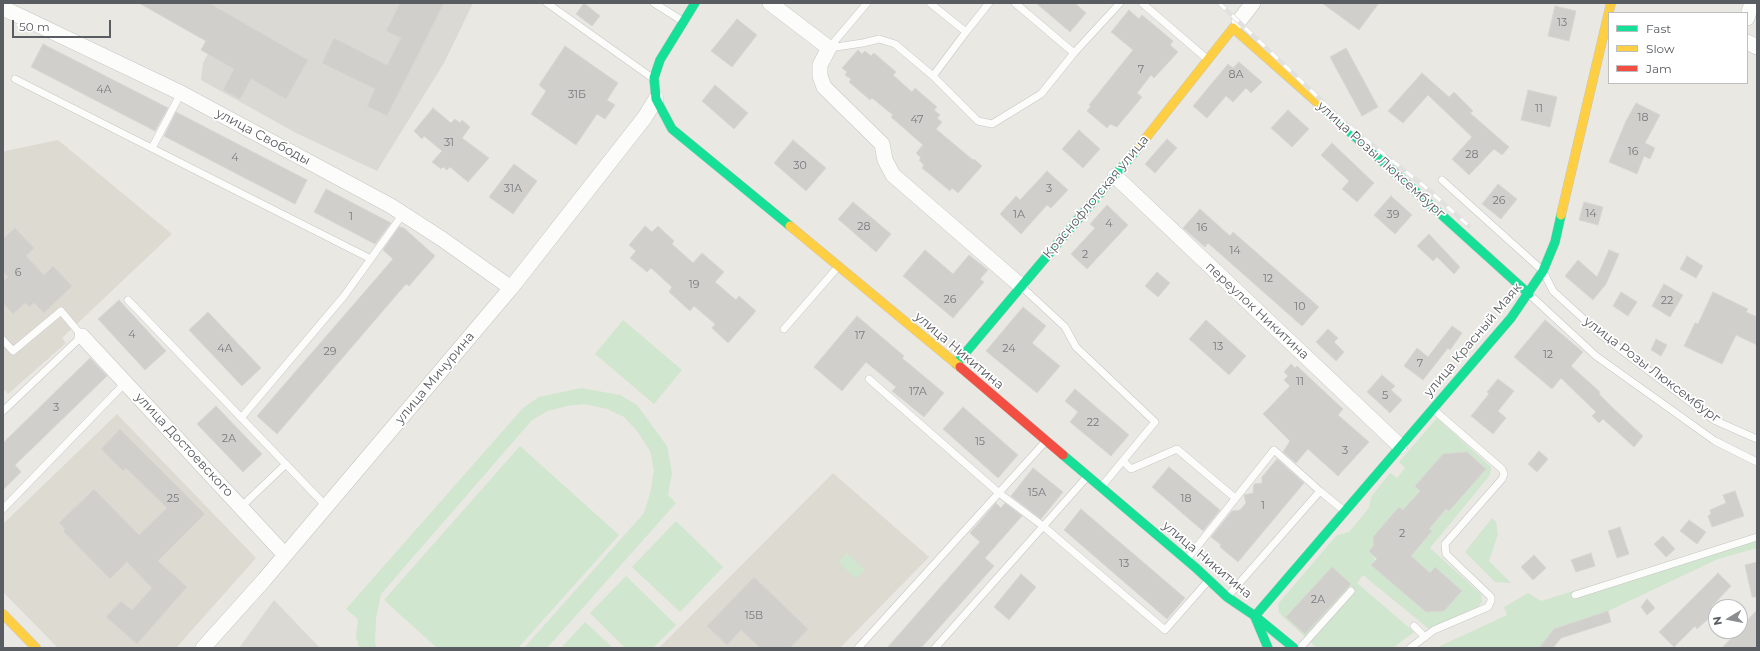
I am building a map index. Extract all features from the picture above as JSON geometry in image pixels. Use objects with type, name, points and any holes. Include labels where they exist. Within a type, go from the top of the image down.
[{"type":"main road","points":[[656,99],[654,79],[660,60],[695,3]]},
{"type":"main road","name":"улица Красный Маяк","points":[[1254,616],[1511,318],[1529,294],[1543,270],[1555,242],[1608,16]]},
{"type":"main road","name":"Краснофлотская улица","points":[[956,364],[1114,176],[1236,24]]},
{"type":"main road","name":"улица Розы Люксембург","points":[[1236,24],[1529,294]]},
{"type":"main road","name":"улица Никитина","points":[[656,99],[672,129],[956,364],[1045,442],[1186,560],[1227,597],[1254,616],[1294,648]]},
{"type":"main road","points":[[3,614],[30,646]]},
{"type":"main road","name":"улица Никитина","points":[[1254,616],[1268,648]]},
{"type":"street","points":[[770,3],[829,48],[820,65],[820,76],[824,87],[882,144],[886,160],[893,175],[1021,286]]},
{"type":"street","name":"Краснофлотская улица","points":[[1236,24],[1253,3]]},
{"type":"street","points":[[1748,15],[1752,3]]},
{"type":"street","name":"улица Свободы","points":[[3,8],[181,93],[403,214],[442,239],[511,288]]},
{"type":"street","points":[[1748,42],[1757,47]]},
{"type":"street","name":"улица Мичурина","points":[[204,648],[286,554],[511,288],[644,117],[656,99]]},
{"type":"street","name":"переулок Никитина","points":[[1114,176],[1400,446]]},
{"type":"street","name":"улица Достоевского","points":[[82,336],[286,554]]},
{"type":"lane","points":[[547,3],[654,79]]},
{"type":"lane","points":[[654,3],[683,21]]},
{"type":"lane","points":[[829,48],[867,3]]},
{"type":"lane","points":[[930,3],[966,32]]},
{"type":"lane","points":[[933,76],[989,3]]},
{"type":"lane","points":[[1015,3],[1074,53]]},
{"type":"lane","points":[[829,48],[879,39],[895,44],[933,76],[978,121],[992,124],[1041,94],[1074,53],[1120,3]]},
{"type":"lane","points":[[1142,3],[1208,60]]},
{"type":"lane","points":[[15,79],[371,259]]},
{"type":"lane","points":[[152,148],[181,93]]},
{"type":"lane","points":[[1442,180],[1543,270]]},
{"type":"lane","points":[[242,418],[344,296],[403,214]]},
{"type":"lane","points":[[784,329],[838,266]]},
{"type":"lane","name":"улица Розы Люксембург","points":[[1543,270],[1554,291],[1600,334],[1714,420],[1757,439]]},
{"type":"lane","points":[[1021,286],[1065,327],[1076,347],[1156,422],[1101,488]]},
{"type":"lane","points":[[1529,294],[1596,356],[1715,441],[1757,462]]},
{"type":"lane","points":[[128,300],[326,506]]},
{"type":"lane","points":[[3,340],[13,351],[61,311],[82,336],[3,411]]},
{"type":"lane","points":[[869,380],[999,493],[1043,526],[1165,630],[1208,581]]},
{"type":"lane","points":[[3,509],[126,383]]},
{"type":"lane","points":[[1410,648],[1434,630],[1481,611],[1491,605],[1491,597],[1446,554],[1445,544],[1502,479],[1504,474],[1502,469],[1433,409]]},
{"type":"lane","points":[[858,648],[1045,442]]},
{"type":"lane","points":[[1123,461],[1131,469],[1177,449],[1235,498]]},
{"type":"lane","points":[[1186,560],[1274,450],[1344,511]]},
{"type":"lane","points":[[241,507],[286,464]]},
{"type":"lane","points":[[935,648],[1088,477]]},
{"type":"lane","points":[[1227,597],[1320,491]]},
{"type":"lane","points":[[1575,595],[1757,537]]},
{"type":"lane","points":[[1300,648],[1351,592]]},
{"type":"lane","points":[[1414,626],[1424,637]]},
{"type":"shaded area","points":[[139,3],[473,3],[444,63],[377,171],[296,133],[201,80],[203,63],[208,54],[201,50],[206,41]]},
{"type":"shaded area","points":[[58,140],[172,234],[62,338],[66,343],[8,394],[3,388],[3,154],[5,151]]},
{"type":"shaded area","points":[[117,414],[256,558],[176,648],[58,648],[3,592],[3,524]]},
{"type":"shaded area","points":[[833,473],[929,557],[840,648],[659,648]]},
{"type":"shaded area","points":[[274,600],[320,648],[239,648]]},
{"type":"green space","points":[[623,320],[682,370],[654,404],[595,354]]},
{"type":"green space","points":[[581,388],[620,395],[637,405],[667,446],[672,473],[668,495],[676,503],[547,648],[524,648],[644,513],[651,490],[654,470],[650,451],[637,431],[624,417],[607,409],[585,404],[567,406],[548,411],[532,420],[381,594],[376,618],[375,643],[377,648],[359,648],[356,636],[358,619],[346,609],[523,408],[539,397]]},
{"type":"green space","points":[[1437,418],[1491,467],[1490,475],[1430,548],[1481,594],[1482,602],[1478,607],[1429,629],[1363,575],[1357,583],[1414,632],[1393,648],[1317,648],[1279,613],[1278,604],[1337,535],[1349,532],[1369,508],[1371,497],[1390,473],[1397,478],[1405,468],[1399,462]],"holes":[[[1467,452],[1486,469],[1449,511],[1446,510],[1429,529],[1432,531],[1406,561],[1416,570],[1421,565],[1430,573],[1435,567],[1462,591],[1444,611],[1426,612],[1372,565],[1375,561],[1374,556],[1369,551],[1374,545],[1373,537],[1399,507],[1403,510],[1419,491],[1415,486],[1443,454]]]},
{"type":"green space","points":[[520,446],[619,535],[518,648],[437,648],[384,600]]},
{"type":"green space","points":[[1492,518],[1496,522],[1498,534],[1489,561],[1511,583],[1495,582],[1465,552]]},
{"type":"green space","points":[[676,521],[723,567],[680,612],[632,567]]},
{"type":"green space","points":[[1757,533],[1757,548],[1718,559],[1608,611],[1554,629],[1539,648],[1436,648],[1507,615],[1504,607],[1528,593],[1541,601]]},
{"type":"green space","points":[[847,553],[865,570],[856,579],[838,562]]},
{"type":"green space","points":[[626,576],[676,625],[653,648],[625,648],[590,613]]},
{"type":"green space","points":[[585,622],[613,648],[561,648]]},
{"type":"building","points":[[139,3],[209,3],[308,60],[286,99],[251,79],[240,99],[223,90],[234,69],[201,50],[206,41]]},
{"type":"building","points":[[400,3],[444,3],[387,116],[367,106],[375,89],[322,63],[334,38],[387,65],[401,38],[386,31]]},
{"type":"building","points":[[584,3],[600,16],[592,26],[576,14]]},
{"type":"building","points":[[1036,3],[1075,3],[1086,13],[1070,32]]},
{"type":"building","points":[[1322,3],[1379,3],[1359,30]]},
{"type":"building","points":[[1555,6],[1576,11],[1569,41],[1548,36]]},
{"type":"building","points":[[1129,10],[1139,19],[1142,15],[1173,41],[1170,45],[1178,52],[1154,78],[1151,75],[1137,93],[1142,97],[1117,127],[1110,124],[1107,128],[1087,111],[1091,106],[1089,105],[1133,50],[1111,32]]},
{"type":"building","points":[[737,19],[757,35],[732,67],[711,51]]},
{"type":"building","points":[[43,44],[168,108],[155,131],[31,67]]},
{"type":"building","points":[[565,46],[618,83],[607,100],[615,105],[605,119],[597,114],[576,145],[531,114],[546,91],[539,85]]},
{"type":"building","points":[[1346,48],[1378,107],[1362,116],[1330,57]]},
{"type":"building","points":[[858,50],[862,54],[865,51],[871,56],[874,53],[896,72],[893,75],[912,92],[915,88],[937,107],[934,110],[940,115],[937,118],[942,122],[936,129],[982,166],[958,193],[952,188],[950,191],[922,168],[924,165],[919,160],[921,158],[916,153],[923,145],[891,117],[893,115],[872,98],[870,100],[849,82],[851,79],[845,75],[847,72],[842,68]]},
{"type":"building","points":[[1239,62],[1262,82],[1251,93],[1246,88],[1233,102],[1226,96],[1207,118],[1193,106],[1228,64],[1233,68]]},
{"type":"building","points":[[1422,73],[1449,97],[1454,92],[1473,111],[1470,113],[1509,147],[1502,155],[1494,149],[1469,175],[1452,159],[1472,137],[1428,95],[1403,123],[1388,111]]},
{"type":"building","points":[[715,85],[748,113],[734,129],[702,101]]},
{"type":"building","points":[[1528,90],[1557,97],[1550,127],[1521,120]]},
{"type":"building","points":[[1636,103],[1660,115],[1645,143],[1655,148],[1650,159],[1644,156],[1637,174],[1609,162],[1626,121]]},
{"type":"building","points":[[433,108],[451,123],[455,119],[460,123],[462,120],[470,127],[462,138],[489,158],[468,182],[450,167],[447,170],[443,167],[441,169],[432,162],[442,151],[424,136],[422,139],[414,131]]},
{"type":"building","points":[[1288,110],[1309,129],[1292,147],[1271,128]]},
{"type":"building","points":[[176,112],[307,180],[295,204],[164,136]]},
{"type":"building","points":[[1079,130],[1100,149],[1083,168],[1062,149]]},
{"type":"building","points":[[1167,139],[1177,148],[1155,173],[1145,164]]},
{"type":"building","points":[[793,140],[826,168],[806,191],[774,163]]},
{"type":"building","points":[[1332,143],[1374,183],[1357,202],[1342,189],[1349,181],[1321,155]]},
{"type":"building","points":[[514,164],[537,181],[513,214],[489,197]]},
{"type":"building","points":[[1047,171],[1068,190],[1051,208],[1047,205],[1021,234],[1000,214],[1016,196],[1020,200]]},
{"type":"building","points":[[1498,184],[1517,199],[1501,219],[1482,204]]},
{"type":"building","points":[[326,189],[391,223],[375,244],[314,212]]},
{"type":"building","points":[[1391,196],[1412,215],[1395,234],[1374,215]]},
{"type":"building","points":[[853,202],[891,234],[876,252],[838,219]]},
{"type":"building","points":[[1584,202],[1603,207],[1598,225],[1579,220]]},
{"type":"building","points":[[1107,205],[1128,225],[1087,269],[1071,254],[1095,228],[1090,224]]},
{"type":"building","points":[[1200,209],[1230,236],[1233,232],[1319,307],[1302,326],[1208,243],[1205,247],[1183,228]]},
{"type":"building","points":[[645,226],[652,232],[658,226],[674,241],[672,244],[693,263],[702,253],[724,272],[715,282],[736,300],[739,296],[756,311],[728,343],[712,328],[715,324],[694,306],[690,311],[669,292],[672,287],[651,268],[647,272],[630,258],[636,251],[629,245]]},
{"type":"building","points":[[399,227],[404,228],[435,256],[409,286],[406,284],[277,434],[257,416],[393,259],[383,250]]},
{"type":"building","points":[[15,228],[34,248],[26,256],[44,275],[53,266],[72,286],[44,313],[34,303],[29,307],[25,303],[13,314],[3,303],[3,282],[8,277],[3,271],[3,239]]},
{"type":"building","points":[[1429,234],[1460,267],[1454,274],[1437,257],[1433,261],[1417,246]]},
{"type":"building","points":[[925,250],[953,274],[969,255],[988,270],[980,279],[984,282],[953,318],[903,276]]},
{"type":"building","points":[[1609,250],[1619,254],[1606,284],[1593,300],[1565,276],[1578,260],[1597,277]]},
{"type":"building","points":[[1687,256],[1703,266],[1696,278],[1680,269]]},
{"type":"building","points":[[1157,272],[1170,283],[1158,297],[1145,286]]},
{"type":"building","points":[[1664,284],[1683,295],[1670,317],[1652,306]]},
{"type":"building","points":[[1621,292],[1637,302],[1628,316],[1613,306]]},
{"type":"building","points":[[1713,292],[1748,309],[1746,312],[1757,317],[1757,345],[1736,335],[1722,364],[1684,346],[1695,323],[1698,324]]},
{"type":"building","points":[[119,300],[166,351],[145,370],[98,319]]},
{"type":"building","points":[[1023,307],[1046,326],[1032,343],[1060,366],[1037,393],[986,351]]},
{"type":"building","points":[[208,312],[261,368],[242,386],[189,330]]},
{"type":"building","points":[[857,316],[904,356],[902,358],[944,393],[924,417],[892,391],[896,387],[866,362],[842,391],[814,367]]},
{"type":"building","points":[[1206,320],[1246,356],[1229,375],[1189,339]]},
{"type":"building","points":[[1545,320],[1583,352],[1571,366],[1600,392],[1599,394],[1643,436],[1634,447],[1603,419],[1599,423],[1592,416],[1596,412],[1561,378],[1552,389],[1514,357]]},
{"type":"building","points":[[1452,326],[1462,333],[1450,350],[1448,348],[1423,380],[1404,366],[1417,348],[1428,357]]},
{"type":"building","points":[[1328,329],[1338,338],[1334,342],[1344,352],[1336,361],[1316,342]]},
{"type":"building","points":[[1656,339],[1667,345],[1661,356],[1651,350]]},
{"type":"building","points":[[90,358],[107,376],[15,465],[21,472],[3,490],[3,443]]},
{"type":"building","points":[[1291,364],[1295,368],[1297,366],[1343,409],[1338,415],[1369,442],[1338,476],[1308,449],[1296,463],[1283,452],[1290,441],[1263,414],[1290,386],[1284,380],[1288,376],[1284,372]]},
{"type":"building","points":[[1382,375],[1395,386],[1391,390],[1402,400],[1390,413],[1367,392]]},
{"type":"building","points":[[1498,379],[1514,391],[1498,411],[1506,418],[1493,434],[1471,416],[1489,394],[1487,392]]},
{"type":"building","points":[[1075,389],[1129,435],[1111,456],[1070,422],[1078,412],[1065,401]]},
{"type":"building","points":[[216,406],[262,454],[243,472],[197,424]]},
{"type":"building","points":[[963,407],[1018,455],[998,478],[943,429]]},
{"type":"building","points":[[120,429],[205,514],[158,561],[187,587],[137,644],[106,617],[121,601],[132,610],[152,588],[127,562],[110,579],[63,531],[65,529],[59,523],[94,489],[139,535],[167,508],[126,468],[123,471],[101,449]]},
{"type":"building","points":[[1539,451],[1548,459],[1537,472],[1528,464]]},
{"type":"building","points":[[1467,452],[1486,469],[1449,511],[1446,509],[1429,529],[1432,531],[1411,556],[1430,573],[1435,567],[1462,591],[1444,611],[1426,612],[1371,565],[1377,559],[1369,551],[1374,545],[1373,537],[1399,507],[1403,510],[1420,491],[1415,486],[1443,454]]},
{"type":"building","points":[[1277,459],[1304,483],[1238,562],[1220,547],[1221,545],[1211,537],[1232,511],[1240,510],[1246,503],[1244,495],[1253,493],[1254,484],[1262,483],[1262,477]]},
{"type":"building","points":[[1169,467],[1220,510],[1203,531],[1152,487]]},
{"type":"building","points":[[1033,468],[1063,492],[1041,519],[1011,496]]},
{"type":"building","points":[[1735,491],[1744,516],[1712,527],[1708,516],[1711,514],[1710,510],[1726,503],[1723,495]]},
{"type":"building","points":[[996,503],[1001,508],[1005,503],[1022,516],[985,558],[994,566],[921,648],[887,648],[980,542],[970,533]]},
{"type":"building","points":[[1081,509],[1185,598],[1167,619],[1064,530]]},
{"type":"building","points":[[1689,520],[1706,532],[1697,544],[1680,531]]},
{"type":"building","points":[[1620,527],[1629,554],[1617,558],[1608,531]]},
{"type":"building","points":[[1663,536],[1675,549],[1666,557],[1654,544]]},
{"type":"building","points":[[1591,553],[1595,566],[1576,572],[1571,560]]},
{"type":"building","points":[[1534,555],[1546,568],[1533,580],[1521,567]]},
{"type":"building","points":[[1757,562],[1757,597],[1752,597],[1745,565]]},
{"type":"building","points":[[1332,567],[1351,584],[1305,634],[1286,617]]},
{"type":"building","points":[[1718,573],[1731,586],[1719,599],[1708,599],[1708,619],[1697,629],[1695,626],[1674,647],[1659,632]]},
{"type":"building","points":[[1021,574],[1036,587],[1009,620],[994,607]]},
{"type":"building","points":[[754,577],[808,629],[790,648],[760,648],[741,630],[727,645],[707,626]]},
{"type":"building","points":[[1647,599],[1655,608],[1647,615],[1641,607]]},
{"type":"building","points":[[1757,610],[1757,648],[1722,648],[1730,639],[1748,639],[1748,620]]},
{"type":"building","points":[[1608,611],[1611,622],[1561,638],[1553,648],[1539,648],[1554,629]]},
{"type":"railway","points":[[1219,3],[1345,123],[1424,186],[1469,226]]},
{"type":"traffic: fast","points":[[695,3],[660,60],[654,78],[656,99],[672,129],[790,226]]},
{"type":"traffic: fast","points":[[1319,104],[1529,294]]},
{"type":"traffic: fast","points":[[956,364],[1138,148]]},
{"type":"traffic: fast","points":[[1255,616],[1511,318],[1543,271],[1555,242],[1561,215]]},
{"type":"traffic: fast","points":[[1063,455],[1196,568],[1227,597],[1255,616],[1294,648]]},
{"type":"traffic: fast","points":[[1255,617],[1268,648]]},
{"type":"traffic: slow","points":[[1609,12],[1611,3]]},
{"type":"traffic: slow","points":[[1561,215],[1608,16]]},
{"type":"traffic: slow","points":[[1138,148],[1233,28],[1319,104]]},
{"type":"traffic: slow","points":[[790,226],[960,367]]},
{"type":"traffic: slow","points":[[3,614],[36,648]]},
{"type":"traffic: jam","points":[[960,367],[1063,455]]}]
